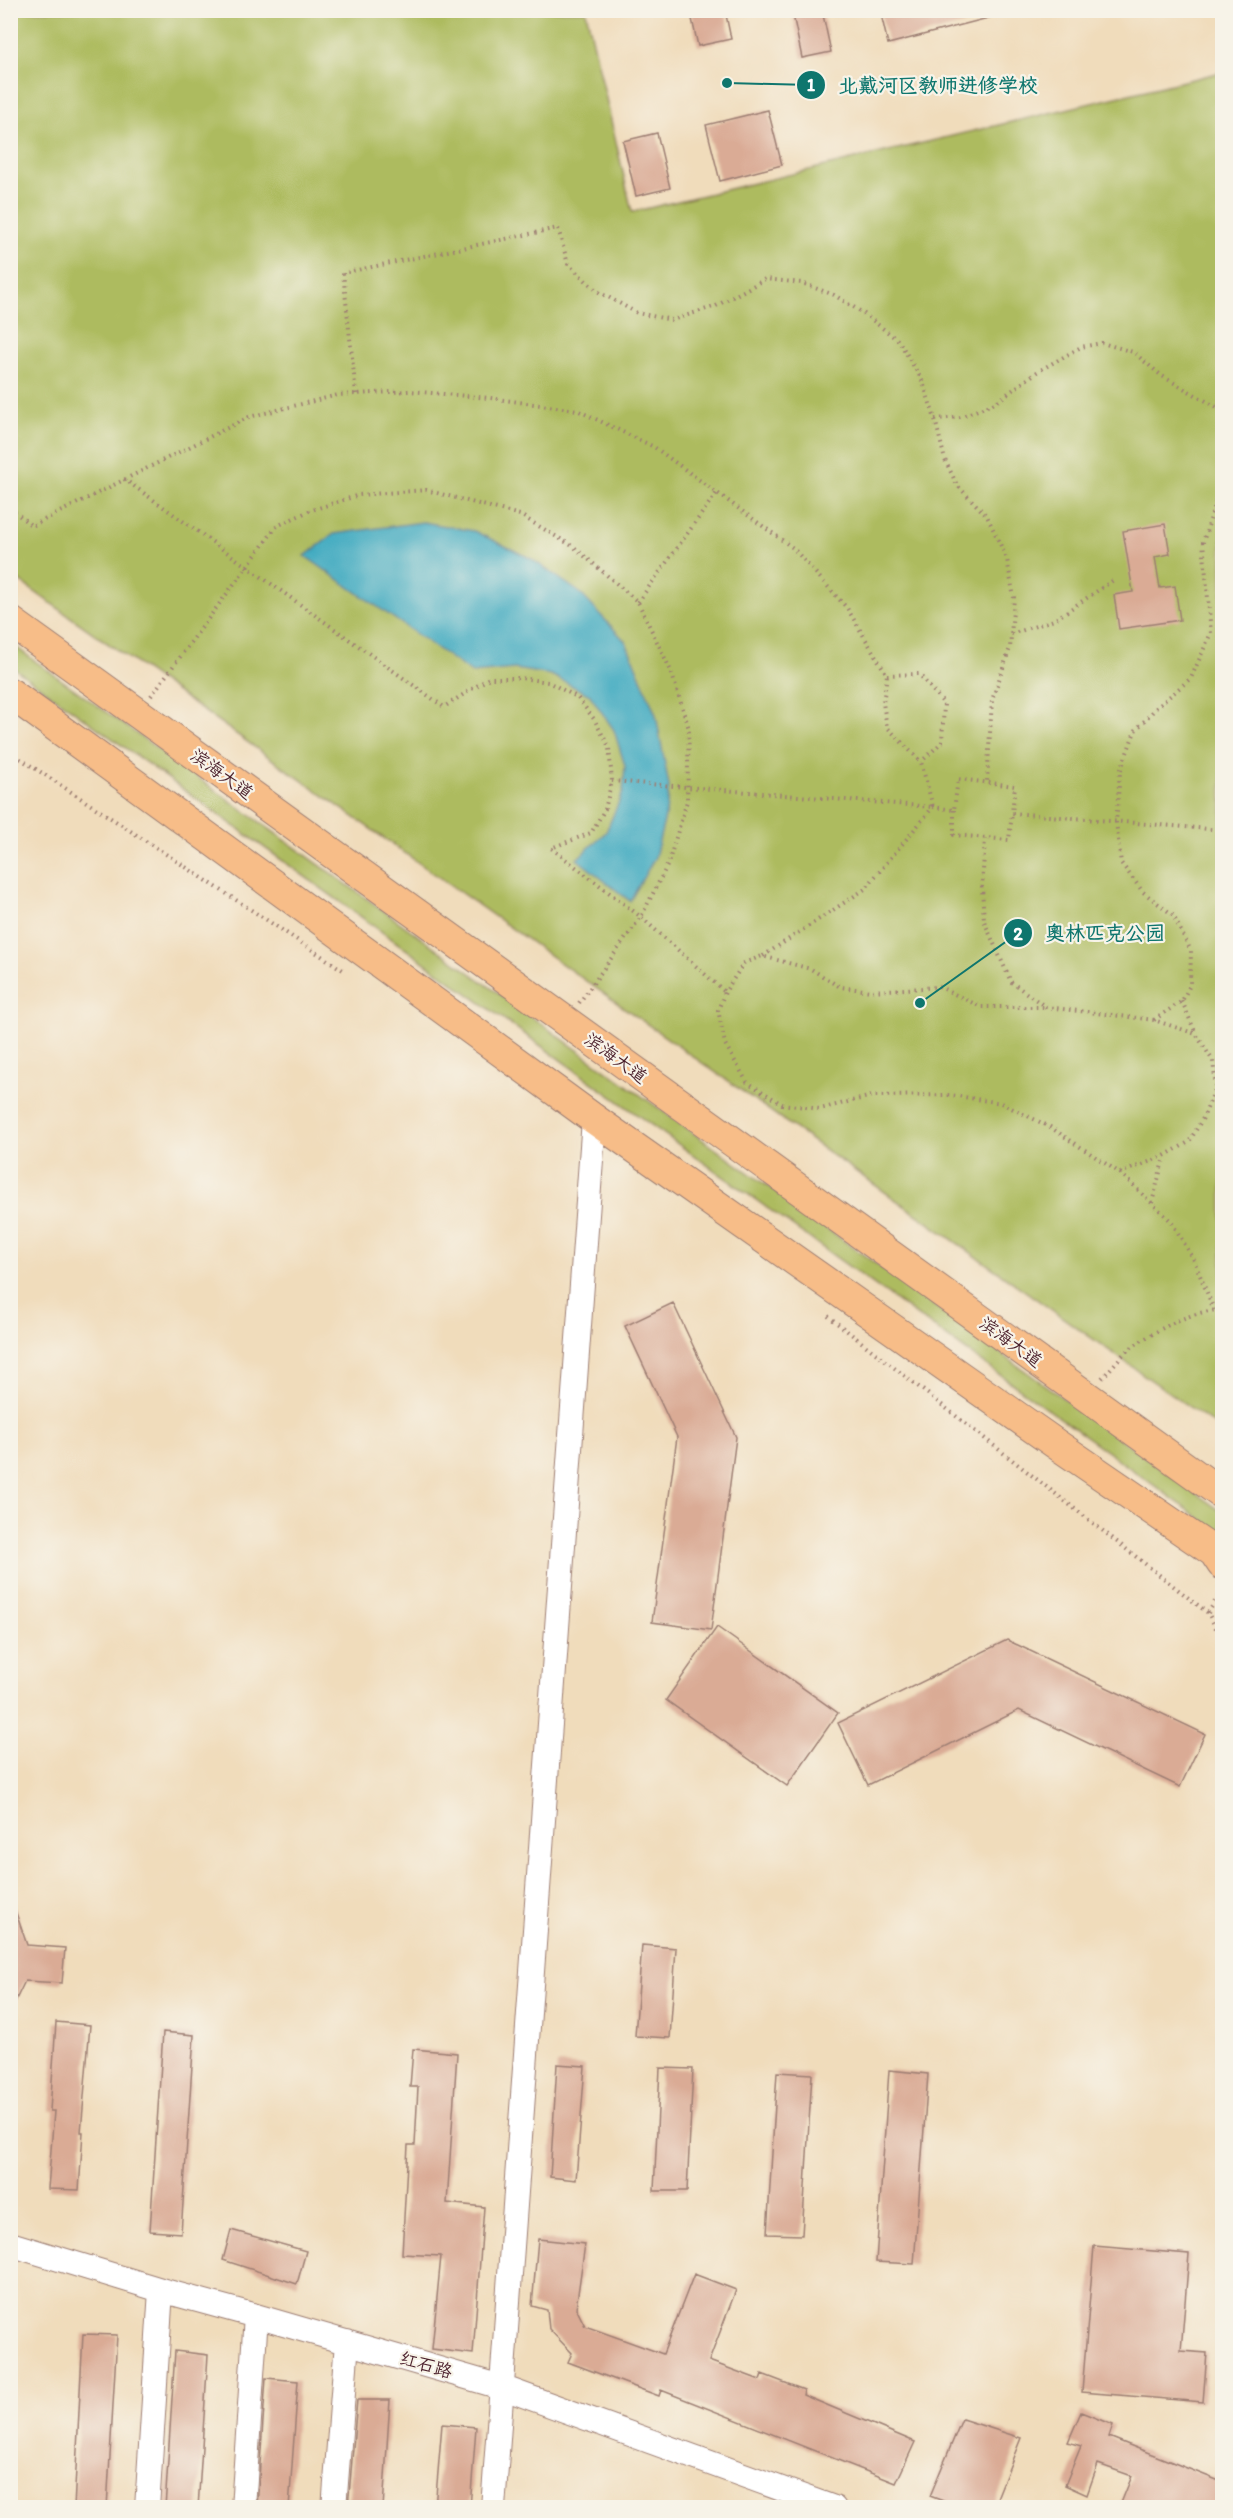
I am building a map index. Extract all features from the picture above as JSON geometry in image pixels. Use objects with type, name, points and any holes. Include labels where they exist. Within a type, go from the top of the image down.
[{"type":"main road","name":"滨海大道","points":[[10,621],[1222,1494]]},
{"type":"main road","points":[[12,694],[594,1119],[1218,1558]]},
{"type":"street","points":[[493,2508],[594,1119]]},
{"type":"street","name":"红石路","points":[[10,2244],[161,2290],[501,2387],[834,2508]]},
{"type":"street","points":[[147,2508],[161,2290]]},
{"type":"street","points":[[243,2508],[256,2316]]},
{"type":"street","points":[[334,2508],[347,2342]]},
{"type":"path","points":[[356,394],[343,273],[558,228],[568,264],[597,291],[637,314],[672,320],[716,306],[765,279],[802,283],[834,295],[863,313],[899,341],[923,382],[936,420],[945,460],[957,485],[987,516],[1007,559],[1014,598],[1010,648],[993,700],[987,782]]},
{"type":"path","points":[[936,420],[960,417],[995,403],[1037,372],[1072,352],[1081,347],[1102,343],[1133,352],[1162,376],[1222,410]]},
{"type":"path","points":[[10,508],[32,526],[249,417],[338,395],[409,390],[578,410],[654,447],[718,491],[793,548],[847,608],[887,675],[883,703],[887,727],[921,762],[933,807]]},
{"type":"path","points":[[1154,1020],[1182,1001],[1190,985],[1191,951],[1173,915],[1143,892],[1121,863],[1116,822],[1120,772],[1135,731],[1156,708],[1191,678],[1211,633],[1203,542],[1216,501],[1222,418]]},
{"type":"path","points":[[124,479],[444,707],[489,678],[521,678],[548,682],[577,697],[594,718],[609,747],[612,781],[605,809],[591,833],[551,848],[641,917],[725,992]]},
{"type":"path","points":[[149,699],[277,526],[309,511],[359,495],[426,490],[520,515],[574,547],[638,602],[671,671],[689,729],[687,801],[669,864],[641,917],[576,1006]]},
{"type":"path","points":[[638,602],[718,491]]},
{"type":"path","points":[[1011,634],[1054,620],[1115,579]]},
{"type":"path","points":[[887,675],[919,674],[944,704],[942,741],[921,762]]},
{"type":"path","points":[[10,752],[356,978]]},
{"type":"path","points":[[958,779],[987,782],[1015,786],[1009,840],[954,835],[958,779]]},
{"type":"path","points":[[612,781],[954,810]]},
{"type":"path","points":[[933,807],[865,889],[762,956],[744,963],[725,992],[718,1010],[725,1044],[747,1082],[782,1104],[819,1109],[872,1096],[951,1095],[1001,1103],[1050,1127],[1120,1173],[1171,1221],[1193,1258],[1214,1310]]},
{"type":"path","points":[[1012,813],[1222,830]]},
{"type":"path","points":[[985,838],[982,887],[984,921],[1011,982],[1046,1007]]},
{"type":"path","points":[[762,956],[811,969],[840,987],[871,991],[940,987],[981,1007],[1046,1007],[1154,1020],[1196,1034]]},
{"type":"path","points":[[1120,1173],[1164,1156],[1189,1142],[1203,1118],[1216,1087],[1213,1061],[1196,1034],[1182,1001]]},
{"type":"path","points":[[1152,1203],[1164,1156]]},
{"type":"path","points":[[1100,1381],[1130,1349],[1162,1329],[1199,1314],[1222,1310]]},
{"type":"path","points":[[826,1315],[1208,1614],[1222,1640]]},
{"type":"path","points":[[1208,1614],[1222,1590]]},
{"type":"green space","points":[[11,11],[586,11],[632,212],[1222,72],[1222,1430],[11,575]]},
{"type":"green space","points":[[10,643],[1222,1512],[1222,1534],[11,666]]},
{"type":"water","points":[[423,522],[474,531],[530,558],[579,592],[626,642],[656,715],[669,786],[666,813],[655,857],[630,901],[577,859],[606,832],[623,792],[625,766],[614,730],[590,695],[551,675],[515,669],[472,673],[305,556],[334,534]]},
{"type":"building","points":[[690,10],[725,10],[731,39],[698,46]]},
{"type":"building","points":[[792,10],[822,10],[831,52],[802,58]]},
{"type":"building","points":[[880,10],[995,10],[996,16],[888,44]]},
{"type":"building","points":[[768,110],[782,165],[720,181],[706,125]]},
{"type":"building","points":[[657,133],[670,188],[636,196],[623,141]]},
{"type":"building","points":[[1165,524],[1170,554],[1155,557],[1160,588],[1175,586],[1180,620],[1119,629],[1114,595],[1133,592],[1123,531]]},
{"type":"building","points":[[673,1303],[736,1437],[711,1630],[652,1622],[677,1437],[625,1326]]},
{"type":"building","points":[[717,1627],[838,1713],[787,1786],[666,1700]]},
{"type":"building","points":[[1007,1640],[1205,1734],[1180,1787],[1019,1710],[868,1785],[838,1723]]},
{"type":"building","points":[[10,1904],[13,1904],[27,1945],[65,1948],[62,1983],[25,1981],[10,2012]]},
{"type":"building","points":[[642,1945],[676,1948],[670,2038],[635,2036]]},
{"type":"building","points":[[56,2022],[90,2025],[81,2132],[83,2132],[79,2190],[48,2189],[54,2111],[50,2111]]},
{"type":"building","points":[[163,2032],[194,2035],[181,2233],[150,2231]]},
{"type":"building","points":[[413,2049],[457,2053],[447,2203],[484,2207],[473,2354],[432,2349],[441,2256],[402,2254],[408,2145],[415,2145],[418,2087],[410,2087]]},
{"type":"building","points":[[557,2064],[585,2066],[576,2180],[550,2177]]},
{"type":"building","points":[[660,2068],[693,2069],[687,2191],[654,2191]]},
{"type":"building","points":[[889,2070],[928,2074],[914,2264],[876,2262]]},
{"type":"building","points":[[777,2072],[812,2074],[802,2235],[767,2234]]},
{"type":"building","points":[[231,2230],[306,2251],[297,2284],[223,2260]]},
{"type":"building","points":[[538,2239],[585,2244],[576,2308],[585,2326],[663,2354],[694,2274],[736,2290],[709,2361],[760,2380],[762,2374],[804,2390],[803,2395],[915,2442],[896,2483],[661,2390],[659,2396],[568,2362],[572,2353],[549,2329],[547,2310],[532,2306]]},
{"type":"building","points":[[1094,2246],[1189,2254],[1181,2351],[1207,2353],[1203,2402],[1082,2392]]},
{"type":"building","points":[[83,2334],[117,2335],[107,2508],[74,2508]]},
{"type":"building","points":[[175,2351],[208,2355],[198,2508],[165,2508]]},
{"type":"building","points":[[266,2378],[298,2381],[289,2508],[257,2508]]},
{"type":"building","points":[[357,2400],[390,2400],[383,2508],[348,2508]]},
{"type":"building","points":[[1081,2412],[1113,2425],[1109,2437],[1222,2482],[1222,2493],[1217,2508],[1119,2508],[1132,2476],[1098,2464],[1087,2495],[1065,2485],[1081,2446],[1068,2442]]},
{"type":"building","points":[[962,2419],[1021,2438],[993,2508],[962,2508],[930,2496]]},
{"type":"building","points":[[442,2424],[476,2427],[470,2508],[435,2508]]},
{"type":"place","name":"北戴河区教师进修学校","points":[[727,83]]},
{"type":"place","name":"奥林匹克公园","points":[[920,1003]]}]
